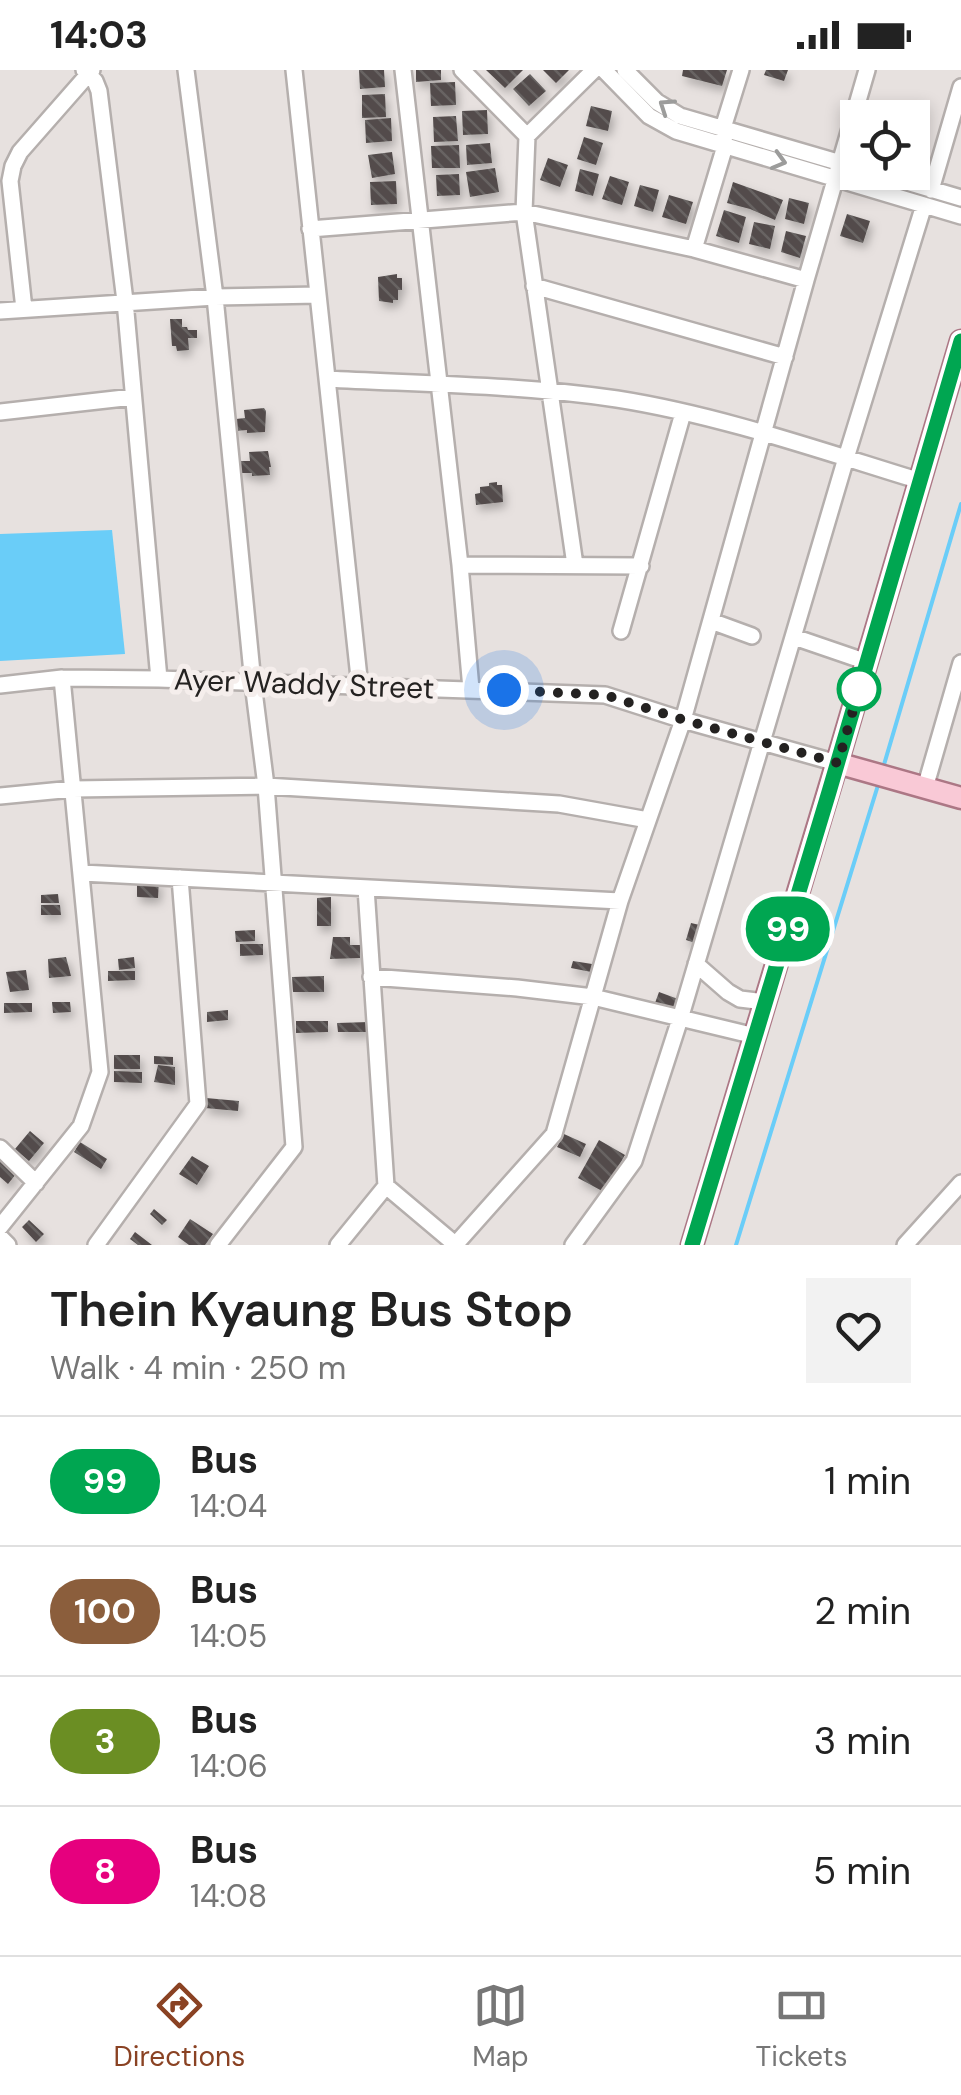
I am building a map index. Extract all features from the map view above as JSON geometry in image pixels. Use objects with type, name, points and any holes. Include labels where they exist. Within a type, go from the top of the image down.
[{"type":"main road","points":[[692,1245],[961,340]]},
{"type":"main road","points":[[838,763],[961,798]]},
{"type":"street","points":[[186,70],[215,297],[266,786],[294,1147],[218,1245]]},
{"type":"street","points":[[294,70],[360,686]]},
{"type":"street","points":[[402,70],[471,689]]},
{"type":"street","points":[[462,70],[527,136]]},
{"type":"street","points":[[576,566],[524,212],[527,136],[594,70]]},
{"type":"street","points":[[604,70],[648,116],[676,131],[725,146],[838,170]]},
{"type":"street","points":[[626,70],[656,102],[680,116],[928,197],[961,198]]},
{"type":"street","points":[[694,250],[725,146],[723,128],[741,70]]},
{"type":"street","points":[[386,1186],[456,1245],[554,1134],[620,900],[684,720],[867,70]]},
{"type":"street","points":[[24,308],[6,208],[13,166],[20,152],[89,71],[99,91],[125,302],[159,679]]},
{"type":"street","points":[[573,1245],[634,1161],[961,87]]},
{"type":"street","points":[[913,190],[961,216]]},
{"type":"street","points":[[310,228],[524,212],[806,280]]},
{"type":"street","points":[[534,286],[785,357]]},
{"type":"street","points":[[0,310],[318,295]]},
{"type":"street","points":[[327,379],[615,399],[763,434],[920,482]]},
{"type":"street","points":[[0,412],[133,397]]},
{"type":"street","points":[[621,632],[683,413]]},
{"type":"street","points":[[460,565],[641,566]]},
{"type":"street","points":[[711,621],[752,636]]},
{"type":"street","points":[[794,637],[867,662]]},
{"type":"street","points":[[925,788],[961,662]]},
{"type":"street","points":[[0,1227],[81,1126],[100,1072],[62,678]]},
{"type":"street","name":"Ayer Waddy Street","points":[[0,684],[62,678],[159,679],[605,695],[838,763]]},
{"type":"street","points":[[0,796],[73,788],[266,786],[559,804],[648,820]]},
{"type":"street","points":[[82,873],[620,900]]},
{"type":"street","points":[[96,1245],[198,1104],[180,878]]},
{"type":"street","points":[[338,1245],[386,1186],[366,888]]},
{"type":"street","points":[[696,964],[740,999],[765,1002]]},
{"type":"street","points":[[371,977],[593,997],[755,1036]]},
{"type":"street","points":[[0,1148],[36,1183]]},
{"type":"street","points":[[905,1245],[961,1184]]},
{"type":"street","points":[[0,1237],[8,1245]]},
{"type":"water","points":[[112,530],[125,654],[0,661],[0,534]]},
{"type":"building","points":[[359,70],[384,70],[385,87],[360,89]]},
{"type":"building","points":[[416,70],[441,70],[441,80],[416,82]]},
{"type":"building","points":[[486,70],[523,70],[505,88]]},
{"type":"building","points":[[543,70],[569,70],[556,83]]},
{"type":"building","points":[[683,70],[727,70],[722,86],[682,76]]},
{"type":"building","points":[[766,70],[788,70],[784,81],[764,75]]},
{"type":"building","points":[[530,74],[546,91],[529,106],[513,89]]},
{"type":"building","points":[[455,82],[456,105],[431,106],[430,83]]},
{"type":"building","points":[[385,94],[386,117],[362,118],[362,95]]},
{"type":"building","points":[[591,106],[612,111],[608,131],[586,126]]},
{"type":"building","points":[[487,110],[488,134],[463,135],[462,111]]},
{"type":"building","points":[[456,116],[458,141],[434,142],[433,117]]},
{"type":"building","points":[[391,118],[392,141],[366,143],[365,120]]},
{"type":"building","points":[[584,137],[603,143],[596,165],[577,159]]},
{"type":"building","points":[[490,143],[492,163],[467,165],[466,145]]},
{"type":"building","points":[[459,145],[460,168],[432,168],[431,146]]},
{"type":"building","points":[[392,152],[395,174],[372,178],[368,155]]},
{"type":"building","points":[[548,158],[568,165],[560,187],[540,180]]},
{"type":"building","points":[[495,168],[499,192],[470,197],[466,172]]},
{"type":"building","points":[[580,169],[599,174],[593,196],[575,191]]},
{"type":"building","points":[[459,174],[460,195],[437,196],[436,175]]},
{"type":"building","points":[[610,176],[629,182],[622,205],[602,199]]},
{"type":"building","points":[[396,181],[397,204],[371,205],[370,182]]},
{"type":"building","points":[[733,182],[783,200],[775,220],[727,203]]},
{"type":"building","points":[[640,185],[659,190],[653,212],[634,206]]},
{"type":"building","points":[[669,195],[693,202],[686,224],[662,217]]},
{"type":"building","points":[[789,198],[809,203],[804,224],[785,219]]},
{"type":"building","points":[[724,210],[746,217],[739,243],[716,236]]},
{"type":"building","points":[[847,214],[870,221],[863,243],[840,236]]},
{"type":"building","points":[[754,222],[775,226],[770,249],[749,244]]},
{"type":"building","points":[[786,231],[806,236],[800,258],[781,252]]},
{"type":"building","points":[[397,274],[397,278],[402,278],[398,300],[379,301],[378,277]]},
{"type":"building","points":[[170,319],[182,319],[182,327],[197,330],[197,338],[188,338],[189,350],[177,351],[172,346]]},
{"type":"building","points":[[264,408],[265,432],[236,431],[236,419],[245,418],[244,410]]},
{"type":"building","points":[[268,451],[270,475],[241,473],[240,461],[250,461],[249,452]]},
{"type":"building","points":[[497,482],[502,485],[503,502],[476,505],[475,494],[480,493],[480,487]]},
{"type":"building","points":[[153,880],[159,880],[158,898],[137,897],[137,885],[152,885]]},
{"type":"building","points":[[58,894],[59,903],[41,903],[41,895]]},
{"type":"building","points":[[331,897],[331,926],[317,926],[317,898]]},
{"type":"building","points":[[41,905],[60,905],[61,915],[41,915]]},
{"type":"building","points":[[691,923],[704,926],[698,944],[686,940]]},
{"type":"building","points":[[255,930],[255,941],[236,942],[235,931]]},
{"type":"building","points":[[333,937],[350,937],[350,945],[360,945],[360,958],[330,959]]},
{"type":"building","points":[[240,944],[263,944],[263,955],[240,956]]},
{"type":"building","points":[[66,957],[71,976],[49,978],[48,959]]},
{"type":"building","points":[[134,957],[135,968],[119,970],[118,959]]},
{"type":"building","points":[[573,961],[592,964],[591,972],[571,968]]},
{"type":"building","points":[[26,970],[29,990],[10,992],[6,972]]},
{"type":"building","points":[[108,971],[135,971],[135,980],[108,981]]},
{"type":"building","points":[[324,976],[324,992],[293,992],[292,977]]},
{"type":"building","points":[[659,992],[678,999],[673,1010],[655,1003]]},
{"type":"building","points":[[52,1002],[70,1002],[71,1012],[53,1013]]},
{"type":"building","points":[[4,1003],[32,1003],[32,1012],[4,1013]]},
{"type":"building","points":[[228,1010],[228,1020],[207,1022],[207,1012]]},
{"type":"building","points":[[296,1021],[328,1021],[328,1032],[296,1033]]},
{"type":"building","points":[[369,1022],[369,1032],[338,1032],[337,1023]]},
{"type":"building","points":[[114,1055],[140,1055],[140,1069],[114,1069]]},
{"type":"building","points":[[154,1056],[173,1057],[173,1065],[154,1064]]},
{"type":"building","points":[[158,1065],[175,1067],[175,1085],[154,1082]]},
{"type":"building","points":[[114,1071],[142,1072],[142,1083],[114,1082]]},
{"type":"building","points":[[206,1098],[239,1101],[238,1111],[205,1108]]},
{"type":"building","points":[[30,1131],[44,1143],[29,1161],[15,1149]]},
{"type":"building","points":[[564,1134],[586,1144],[580,1157],[557,1147]]},
{"type":"building","points":[[599,1140],[625,1155],[604,1192],[578,1178]]},
{"type":"building","points":[[80,1142],[107,1159],[101,1169],[74,1152]]},
{"type":"building","points":[[192,1156],[209,1166],[197,1185],[179,1174]]},
{"type":"building","points":[[0,1160],[16,1174],[8,1184],[0,1177]]},
{"type":"building","points":[[154,1209],[167,1220],[162,1225],[150,1214]]},
{"type":"building","points":[[190,1219],[213,1234],[205,1245],[189,1245],[178,1237]]},
{"type":"building","points":[[29,1220],[44,1234],[36,1242],[22,1227]]},
{"type":"building","points":[[135,1232],[152,1245],[138,1245],[130,1239]]},
{"type":"waterway","points":[[883,768],[961,504]]},
{"type":"waterway","points":[[736,1245],[879,782]]},
{"type":"bus line","name":"99","points":[[692,1245],[961,341]]},
{"type":"route","points":[[504,690],[605,695],[838,763],[861,682],[859,689]]}]
